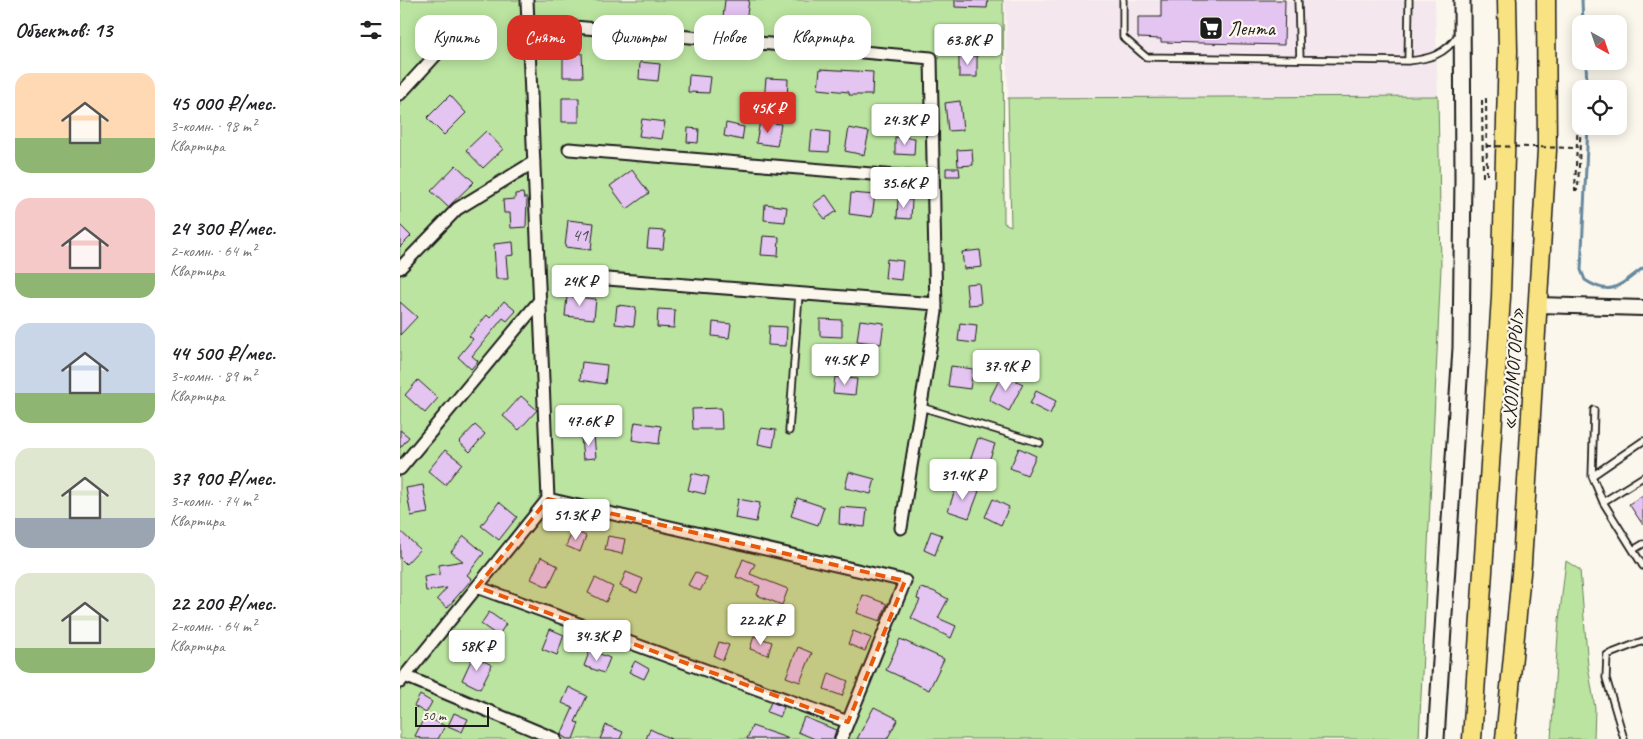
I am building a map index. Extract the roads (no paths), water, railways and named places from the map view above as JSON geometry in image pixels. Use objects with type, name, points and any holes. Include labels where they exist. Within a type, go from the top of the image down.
[{"type":"highway","name":"«ХОЛМОГОРЫ»","points":[[1472,739],[1501,297],[1508,51],[1507,0]]},
{"type":"highway","name":"«ХОЛМОГОРЫ»","points":[[1504,739],[1522,562],[1547,150],[1546,0]]},
{"type":"main road","points":[[1436,739],[1461,348],[1463,178],[1462,0]]},
{"type":"main road","points":[[1463,739],[1477,668]]},
{"type":"street","points":[[527,0],[528,15]]},
{"type":"street","points":[[582,28],[931,58],[936,304],[901,528]]},
{"type":"street","points":[[400,94],[431,60]]},
{"type":"street","points":[[530,60],[548,499],[402,679],[555,739]]},
{"type":"street","points":[[569,149],[933,180]]},
{"type":"street","points":[[400,268],[457,209],[534,162]]},
{"type":"street","points":[[581,276],[936,304]]},
{"type":"street","points":[[400,469],[540,300]]},
{"type":"street","points":[[1538,305],[1643,308]]},
{"type":"street","points":[[548,499],[905,581],[841,739]]},
{"type":"street","points":[[477,587],[848,722]]},
{"type":"lane","points":[[1124,0],[1122,38],[1146,57],[1408,61],[1429,59],[1442,53],[1452,44],[1458,35],[1462,19]]},
{"type":"lane","points":[[1298,0],[1300,59]]},
{"type":"lane","points":[[1408,61],[1409,0]]},
{"type":"lane","points":[[789,431],[799,294]]},
{"type":"lane","points":[[921,407],[1040,443]]},
{"type":"lane","points":[[1594,410],[1592,476],[1603,502],[1643,566]]},
{"type":"lane","points":[[1592,476],[1643,441]]},
{"type":"lane","points":[[1603,502],[1643,477]]},
{"type":"lane","points":[[1633,550],[1643,544]]},
{"type":"lane","points":[[1624,739],[1606,678],[1607,655],[1643,641]]},
{"type":"waterway","points":[[1582,0],[1583,15]]},
{"type":"waterway","points":[[1586,70],[1587,80]]},
{"type":"waterway","points":[[1588,135],[1581,270],[1585,280],[1602,288],[1616,287],[1643,268]]},
{"type":"place","name":"Лента","points":[[1211,28]]}]
